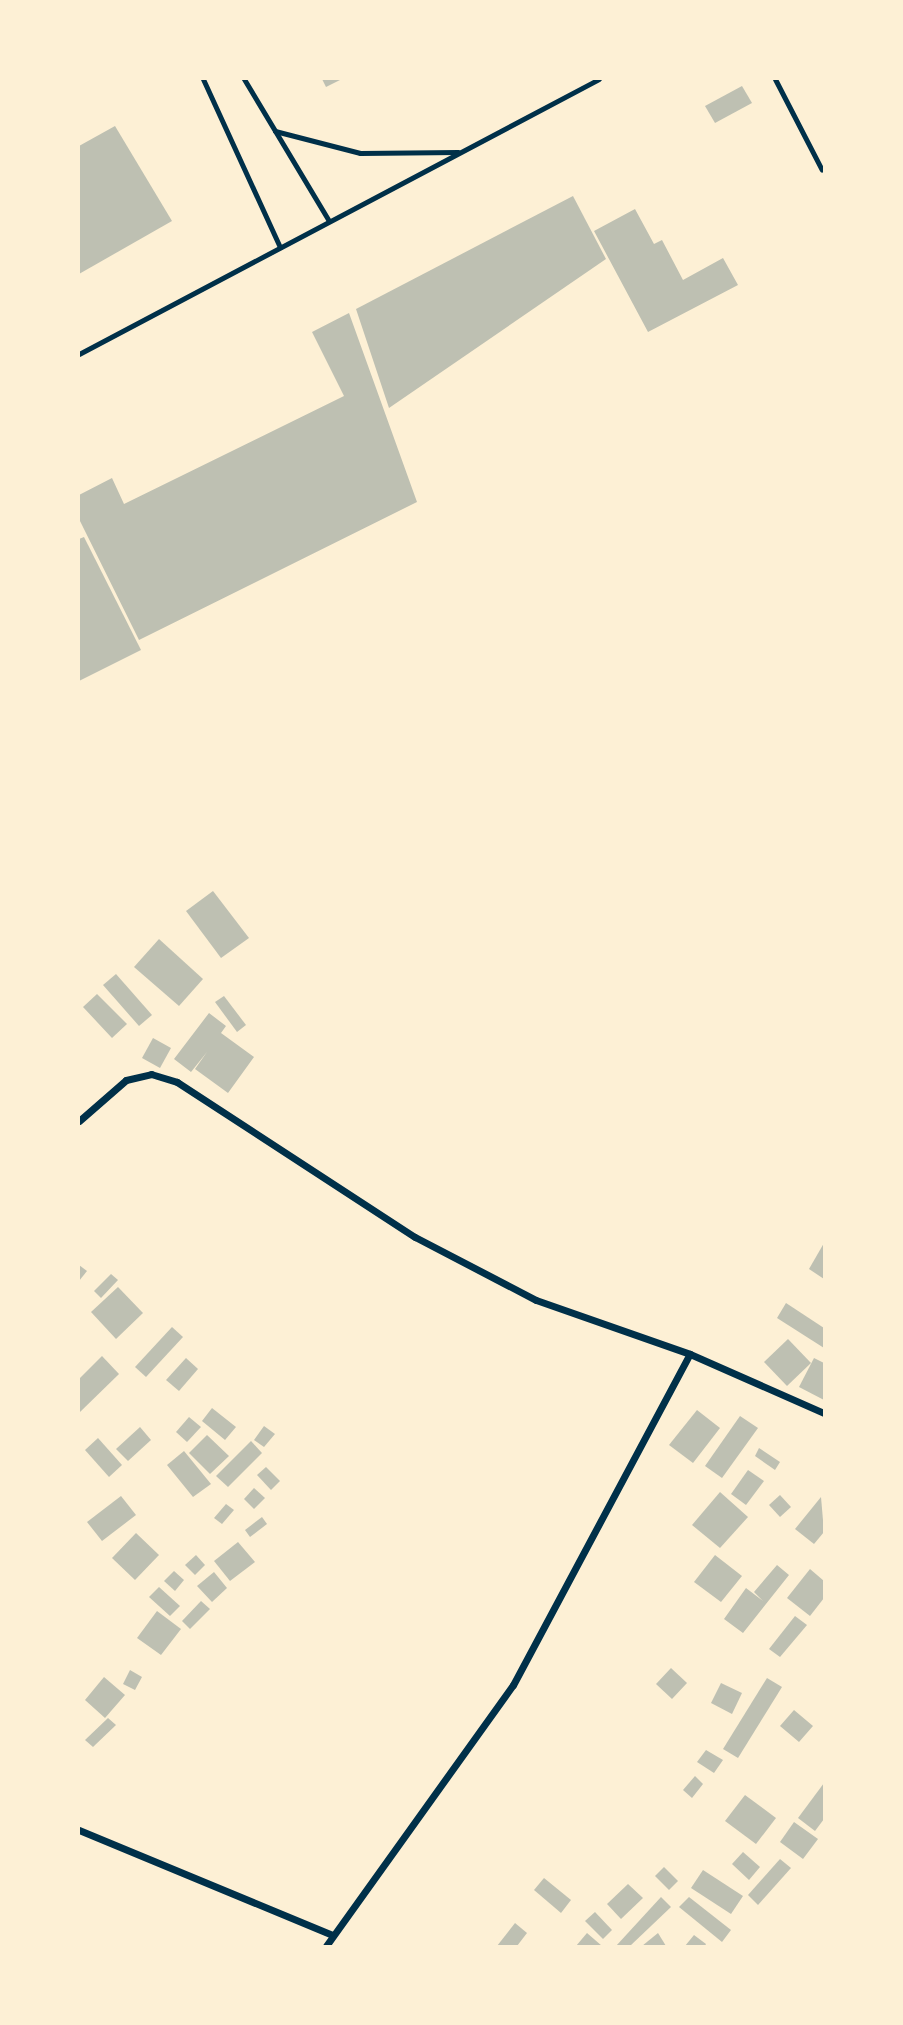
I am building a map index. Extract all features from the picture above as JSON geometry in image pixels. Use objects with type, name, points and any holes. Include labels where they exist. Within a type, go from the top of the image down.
[{"type":"street","points":[[79,1121],[126,1080],[151,1074],[177,1082],[415,1237],[536,1300],[690,1354],[824,1413]]},
{"type":"street","points":[[326,1946],[513,1685],[690,1354]]},
{"type":"street","points":[[79,1830],[333,1935]]},
{"type":"lane","points":[[203,79],[280,247]]},
{"type":"lane","points":[[244,79],[329,221]]},
{"type":"lane","points":[[79,354],[598,79]]},
{"type":"lane","points":[[775,79],[822,170]]},
{"type":"lane","points":[[275,131],[360,153],[461,152]]},
{"type":"building","points":[[322,79],[342,79],[326,87]]},
{"type":"building","points":[[742,86],[752,103],[715,123],[705,106]]},
{"type":"building","points":[[115,126],[172,221],[79,274],[79,146]]},
{"type":"building","points":[[573,196],[606,259],[389,408],[356,309]]},
{"type":"building","points":[[635,209],[654,244],[662,240],[683,280],[723,258],[738,285],[648,332],[594,231]]},
{"type":"building","points":[[349,313],[417,502],[139,640],[79,519],[79,495],[112,478],[124,504],[344,396],[312,332]]},
{"type":"building","points":[[84,537],[141,650],[79,681],[79,539]]},
{"type":"building","points":[[213,891],[249,938],[221,958],[186,911]]},
{"type":"building","points":[[159,939],[203,979],[179,1006],[134,967]]},
{"type":"building","points":[[116,974],[152,1015],[139,1026],[103,985]]},
{"type":"building","points":[[97,994],[127,1024],[112,1038],[83,1007]]},
{"type":"building","points":[[224,996],[246,1025],[237,1032],[215,1002]]},
{"type":"building","points":[[209,1013],[226,1026],[221,1033],[254,1057],[228,1093],[195,1069],[207,1052],[191,1072],[174,1059]]},
{"type":"building","points":[[153,1038],[171,1048],[160,1068],[142,1058]]},
{"type":"building","points":[[824,1243],[824,1279],[809,1269]]},
{"type":"building","points":[[79,1265],[87,1271],[79,1281]]},
{"type":"building","points":[[111,1274],[118,1280],[101,1298],[94,1291]]},
{"type":"building","points":[[118,1287],[143,1313],[116,1339],[91,1312]]},
{"type":"building","points":[[786,1303],[824,1328],[824,1348],[777,1318]]},
{"type":"building","points":[[172,1327],[183,1337],[146,1377],[135,1367]]},
{"type":"building","points":[[788,1339],[811,1363],[787,1386],[764,1362]]},
{"type":"building","points":[[102,1356],[119,1374],[79,1413],[79,1379]]},
{"type":"building","points":[[186,1358],[198,1369],[179,1391],[166,1380]]},
{"type":"building","points":[[814,1358],[824,1363],[824,1400],[799,1387]]},
{"type":"building","points":[[212,1408],[236,1427],[225,1440],[202,1421]]},
{"type":"building","points":[[697,1410],[720,1428],[693,1463],[669,1445]]},
{"type":"building","points":[[740,1416],[758,1428],[722,1478],[705,1466]]},
{"type":"building","points":[[189,1417],[201,1427],[187,1442],[176,1432]]},
{"type":"building","points":[[264,1426],[275,1434],[264,1447],[254,1440]]},
{"type":"building","points":[[140,1427],[151,1440],[128,1461],[116,1449]]},
{"type":"building","points":[[207,1435],[229,1456],[210,1474],[189,1453]]},
{"type":"building","points":[[98,1438],[122,1465],[109,1477],[85,1450]]},
{"type":"building","points":[[251,1441],[262,1453],[228,1487],[216,1476]]},
{"type":"building","points":[[759,1448],[780,1462],[775,1470],[755,1456]]},
{"type":"building","points":[[184,1451],[211,1484],[193,1497],[167,1465]]},
{"type":"building","points":[[266,1467],[280,1481],[271,1490],[257,1475]]},
{"type":"building","points":[[748,1470],[764,1481],[746,1505],[731,1494]]},
{"type":"building","points":[[254,1488],[265,1498],[254,1509],[244,1499]]},
{"type":"building","points":[[720,1492],[748,1517],[720,1548],[692,1525]]},
{"type":"building","points":[[780,1495],[791,1507],[780,1517],[769,1505]]},
{"type":"building","points":[[121,1496],[136,1515],[102,1541],[87,1522]]},
{"type":"building","points":[[821,1497],[824,1532],[814,1544],[795,1529]]},
{"type":"building","points":[[226,1504],[234,1510],[222,1524],[214,1518]]},
{"type":"building","points":[[262,1517],[267,1524],[250,1537],[245,1530]]},
{"type":"building","points":[[136,1533],[159,1555],[135,1580],[112,1558]]},
{"type":"building","points":[[238,1542],[255,1562],[230,1581],[214,1561]]},
{"type":"building","points":[[196,1555],[205,1565],[195,1575],[185,1565]]},
{"type":"building","points":[[715,1555],[742,1576],[721,1602],[694,1582]]},
{"type":"building","points":[[777,1565],[789,1575],[743,1633],[724,1619],[746,1588],[763,1601],[754,1592]]},
{"type":"building","points":[[810,1569],[824,1581],[824,1598],[810,1616],[787,1598]]},
{"type":"building","points":[[174,1571],[184,1580],[175,1591],[164,1581]]},
{"type":"building","points":[[214,1572],[227,1588],[212,1602],[197,1586]]},
{"type":"building","points":[[159,1587],[180,1606],[170,1616],[149,1597]]},
{"type":"building","points":[[201,1601],[210,1609],[190,1629],[182,1621]]},
{"type":"building","points":[[157,1611],[181,1629],[161,1655],[137,1638]]},
{"type":"building","points":[[795,1616],[807,1625],[780,1657],[769,1649]]},
{"type":"building","points":[[671,1668],[687,1683],[672,1699],[656,1684]]},
{"type":"building","points":[[130,1670],[142,1677],[135,1690],[123,1684]]},
{"type":"building","points":[[104,1677],[125,1695],[105,1718],[85,1700]]},
{"type":"building","points":[[767,1678],[782,1687],[738,1758],[723,1749]]},
{"type":"building","points":[[721,1683],[742,1693],[732,1714],[711,1703]]},
{"type":"building","points":[[794,1710],[813,1726],[799,1742],[780,1726]]},
{"type":"building","points":[[108,1718],[116,1725],[93,1747],[85,1740]]},
{"type":"building","points":[[706,1750],[723,1760],[714,1773],[697,1762]]},
{"type":"building","points":[[695,1776],[703,1784],[692,1798],[683,1790]]},
{"type":"building","points":[[824,1783],[824,1819],[815,1831],[798,1818]]},
{"type":"building","points":[[745,1795],[776,1818],[756,1844],[725,1821]]},
{"type":"building","points":[[794,1822],[818,1839],[803,1859],[780,1842]]},
{"type":"building","points":[[743,1852],[760,1867],[749,1880],[732,1864]]},
{"type":"building","points":[[780,1859],[791,1868],[758,1905],[748,1895]]},
{"type":"building","points":[[664,1867],[678,1881],[669,1890],[655,1876]]},
{"type":"building","points":[[703,1870],[743,1896],[731,1914],[691,1888]]},
{"type":"building","points":[[544,1878],[571,1900],[561,1913],[534,1890]]},
{"type":"building","points":[[628,1884],[643,1898],[621,1919],[607,1904]]},
{"type":"building","points":[[661,1897],[671,1907],[630,1946],[616,1946]]},
{"type":"building","points":[[689,1897],[731,1930],[722,1942],[679,1907]]},
{"type":"building","points":[[595,1912],[612,1930],[603,1939],[585,1921]]},
{"type":"building","points":[[515,1923],[527,1933],[517,1946],[497,1946]]},
{"type":"building","points":[[587,1933],[602,1946],[576,1946]]},
{"type":"building","points":[[658,1933],[666,1946],[642,1946]]},
{"type":"building","points":[[694,1935],[706,1944],[705,1946],[685,1946]]}]
